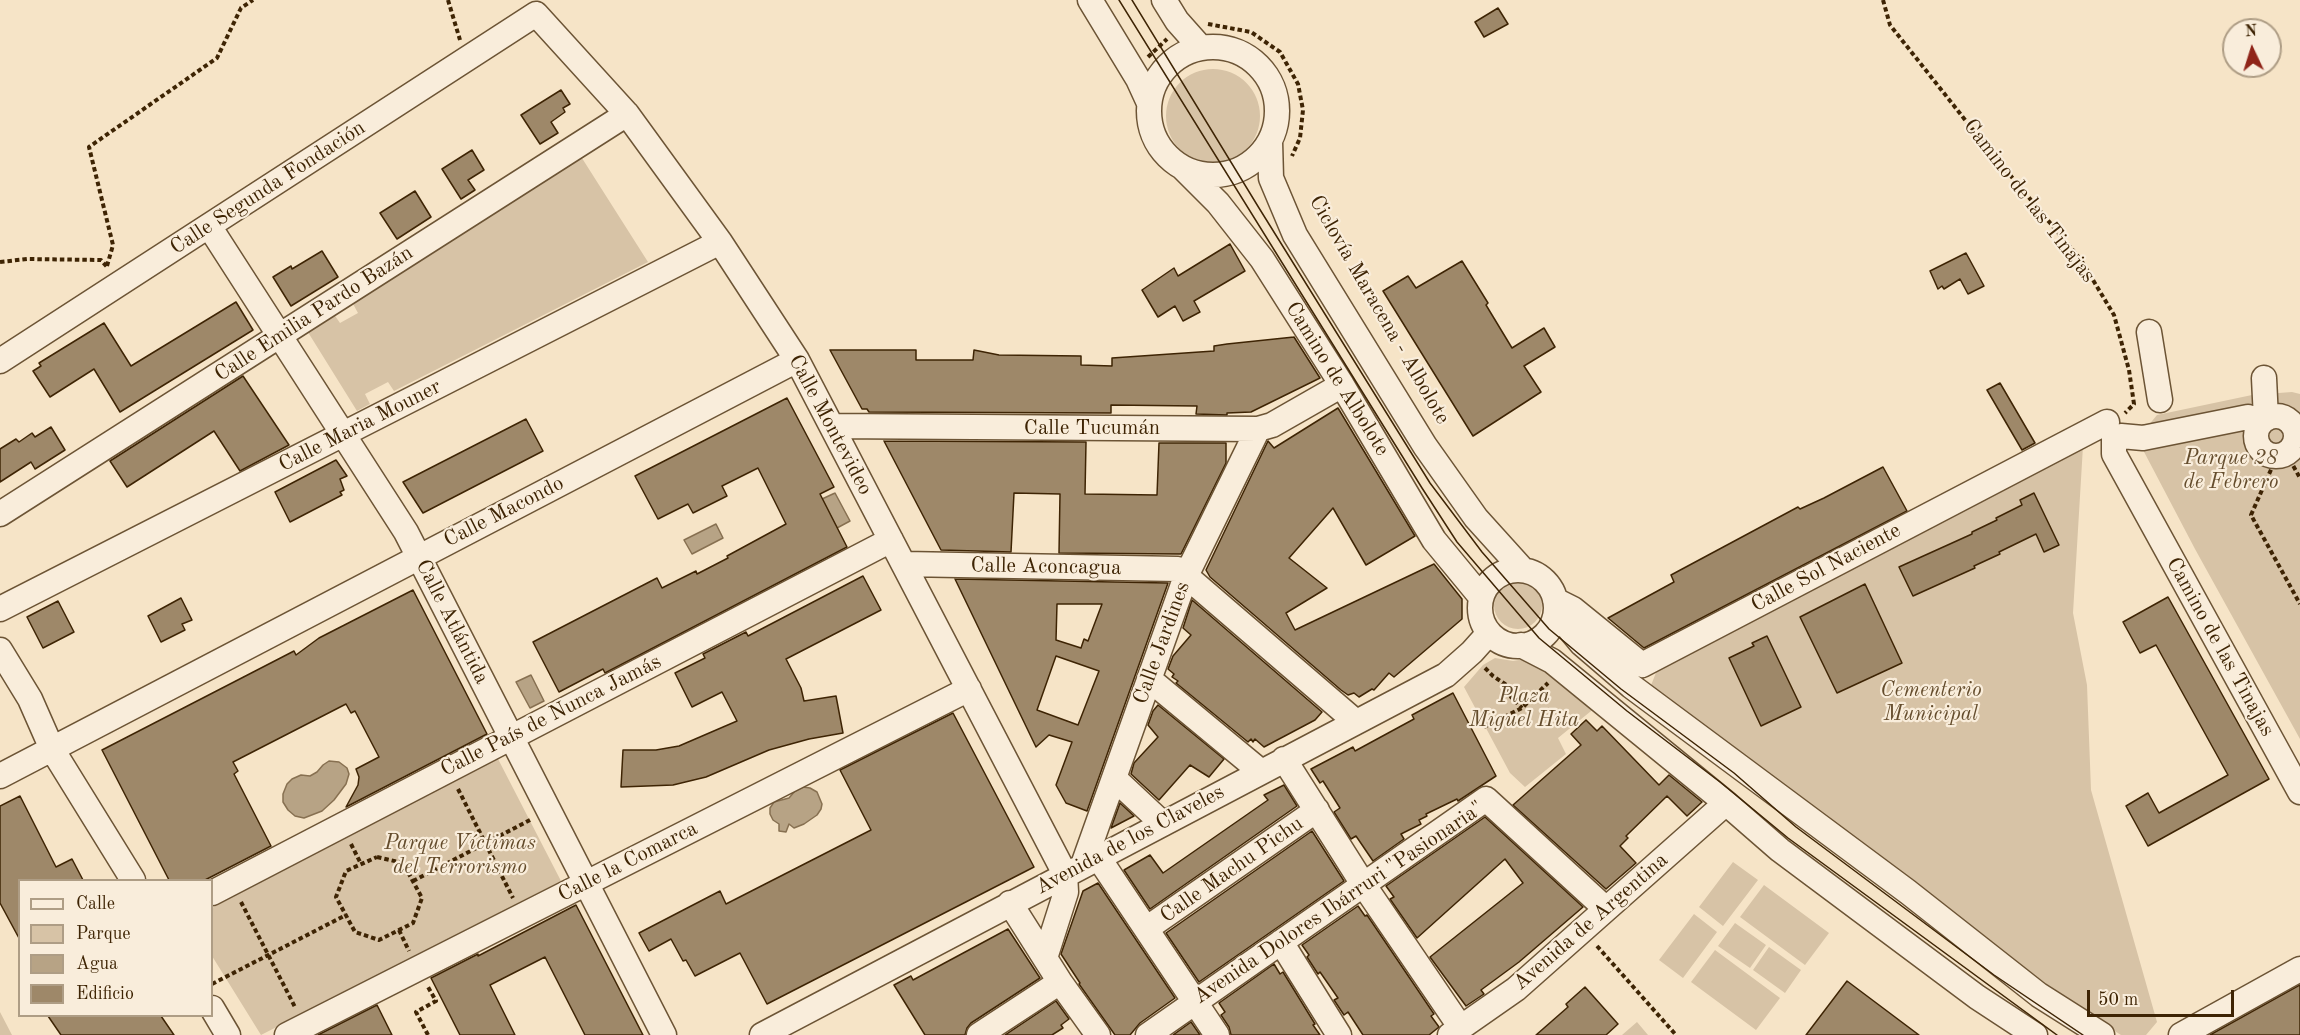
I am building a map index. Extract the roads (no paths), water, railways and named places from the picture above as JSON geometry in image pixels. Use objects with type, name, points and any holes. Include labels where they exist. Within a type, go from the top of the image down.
[{"type":"street","points":[[1090,0],[1134,72],[1149,103]]},
{"type":"street","points":[[1164,0],[1183,28],[1201,48]]},
{"type":"street","name":"Calle Segunda Fondación","points":[[0,362],[113,275],[209,226],[536,14]]},
{"type":"street","name":"Calle Montevideo","points":[[536,14],[627,114],[720,242],[797,360],[969,690],[1082,865],[1146,929],[1216,1035]]},
{"type":"street","points":[[1201,48],[1221,48],[1243,55],[1256,63],[1274,91],[1277,106],[1276,125],[1270,141],[1259,156],[1247,165],[1224,174],[1204,174],[1183,168],[1159,147],[1149,119],[1149,103],[1154,84],[1163,70],[1182,55],[1201,48]]},
{"type":"street","name":"Calle Emilia Pardo Bazán","points":[[0,514],[627,114]]},
{"type":"street","name":"Camino de Albolote","points":[[1270,141],[1271,178],[1295,236],[1425,446],[1476,518],[1523,570]]},
{"type":"street","name":"Camino de Albolote","points":[[1183,168],[1218,203],[1262,259],[1342,385],[1434,540],[1481,597]]},
{"type":"street","name":"Calle Atlántida","points":[[209,226],[406,532],[664,1035]]},
{"type":"street","name":"Calle Maria Mouner","points":[[0,609],[720,242]]},
{"type":"street","points":[[2149,332],[2160,400]]},
{"type":"street","name":"Calle Macondo","points":[[0,776],[797,360]]},
{"type":"street","points":[[2116,428],[2143,438],[2248,417],[2263,421],[2279,417],[2291,423],[2292,444],[2271,455],[2260,448],[2256,435],[2263,421],[2264,378]]},
{"type":"street","name":"Calle Tucumán","points":[[832,426],[1258,429],[1272,425],[1342,385]]},
{"type":"street","name":"Calle Sol Naciente","points":[[1555,604],[1573,609],[1642,665],[2116,428]]},
{"type":"street","name":"Camino de las Tinajas","points":[[2116,428],[2114,454],[2300,792]]},
{"type":"street","name":"Calle Jardines","points":[[1045,958],[1066,892],[1082,865],[1115,779],[1186,576],[1258,429]]},
{"type":"street","name":"Calle País de Nunca Jamás","points":[[221,887],[891,540]]},
{"type":"street","name":"Calle Aconcagua","points":[[904,564],[1178,569],[1186,576]]},
{"type":"street","points":[[1555,604],[1553,621],[1549,629],[1535,641],[1521,645],[1510,645],[1489,633],[1483,623],[1480,609],[1481,597],[1487,585],[1500,574],[1523,570],[1538,575],[1550,587],[1555,604],[1567,626],[1582,644],[1631,686],[1908,892],[2039,995],[2102,1035]]},
{"type":"street","points":[[1186,576],[1356,722]]},
{"type":"street","name":"Avenida de los Claveles","points":[[767,1034],[1010,903],[1446,675],[1489,633]]},
{"type":"street","points":[[1521,645],[1552,661],[1780,850],[1977,997],[2035,1035]]},
{"type":"street","points":[[0,650],[30,699],[52,749],[132,879]]},
{"type":"street","points":[[1149,679],[1260,771]]},
{"type":"street","name":"Calle la Comarca","points":[[296,1030],[969,690]]},
{"type":"street","points":[[1284,759],[1455,1033]]},
{"type":"street","points":[[1115,779],[1162,823]]},
{"type":"street","name":"Avenida Dolores Ibárruri \"Pasionaria\"","points":[[1148,1035],[1486,798],[1606,909]]},
{"type":"street","name":"Avenida de Argentina","points":[[1455,1033],[1516,989],[1726,803]]},
{"type":"street","name":"Calle Machu Pichu","points":[[1146,929],[1317,810]]},
{"type":"street","points":[[1010,903],[1060,982],[1098,1035]]},
{"type":"street","points":[[1281,942],[1339,1035]]},
{"type":"street","points":[[2181,1035],[2300,969]]},
{"type":"street","points":[[979,1035],[1060,982]]},
{"type":"street","points":[[213,1010],[228,1035]]},
{"type":"water","points":[[835,493],[850,521],[837,528],[822,499]]},
{"type":"water","points":[[716,524],[723,538],[692,554],[684,540]]},
{"type":"water","points":[[531,675],[544,701],[530,708],[516,682]]},
{"type":"water","points":[[329,761],[339,762],[347,768],[349,774],[346,784],[322,811],[304,818],[295,816],[283,802],[287,784],[301,775],[310,776]]},
{"type":"water","points":[[803,787],[817,792],[822,804],[821,809],[817,815],[804,824],[794,828],[789,824],[786,832],[779,831],[779,824],[773,820],[770,808],[774,802],[789,798]]},
{"type":"tram line","points":[[1119,0],[1457,542],[1539,638],[1627,711],[1720,782],[1788,838],[2057,1035]]},
{"type":"tram line","points":[[1132,0],[1430,483],[1482,552],[1549,629],[1621,689],[1734,773],[1796,827],[1994,975],[2083,1035]]},
{"type":"park label","name":"Parque 28 de Febrero","points":[[2231,470]]},
{"type":"park label","name":"Cementerio Municipal","points":[[1931,702]]},
{"type":"park label","name":"Plaza Miguel Hita","points":[[1524,708]]},
{"type":"park label","name":"Parque Víctimas del Terrorismo","points":[[460,855]]}]
